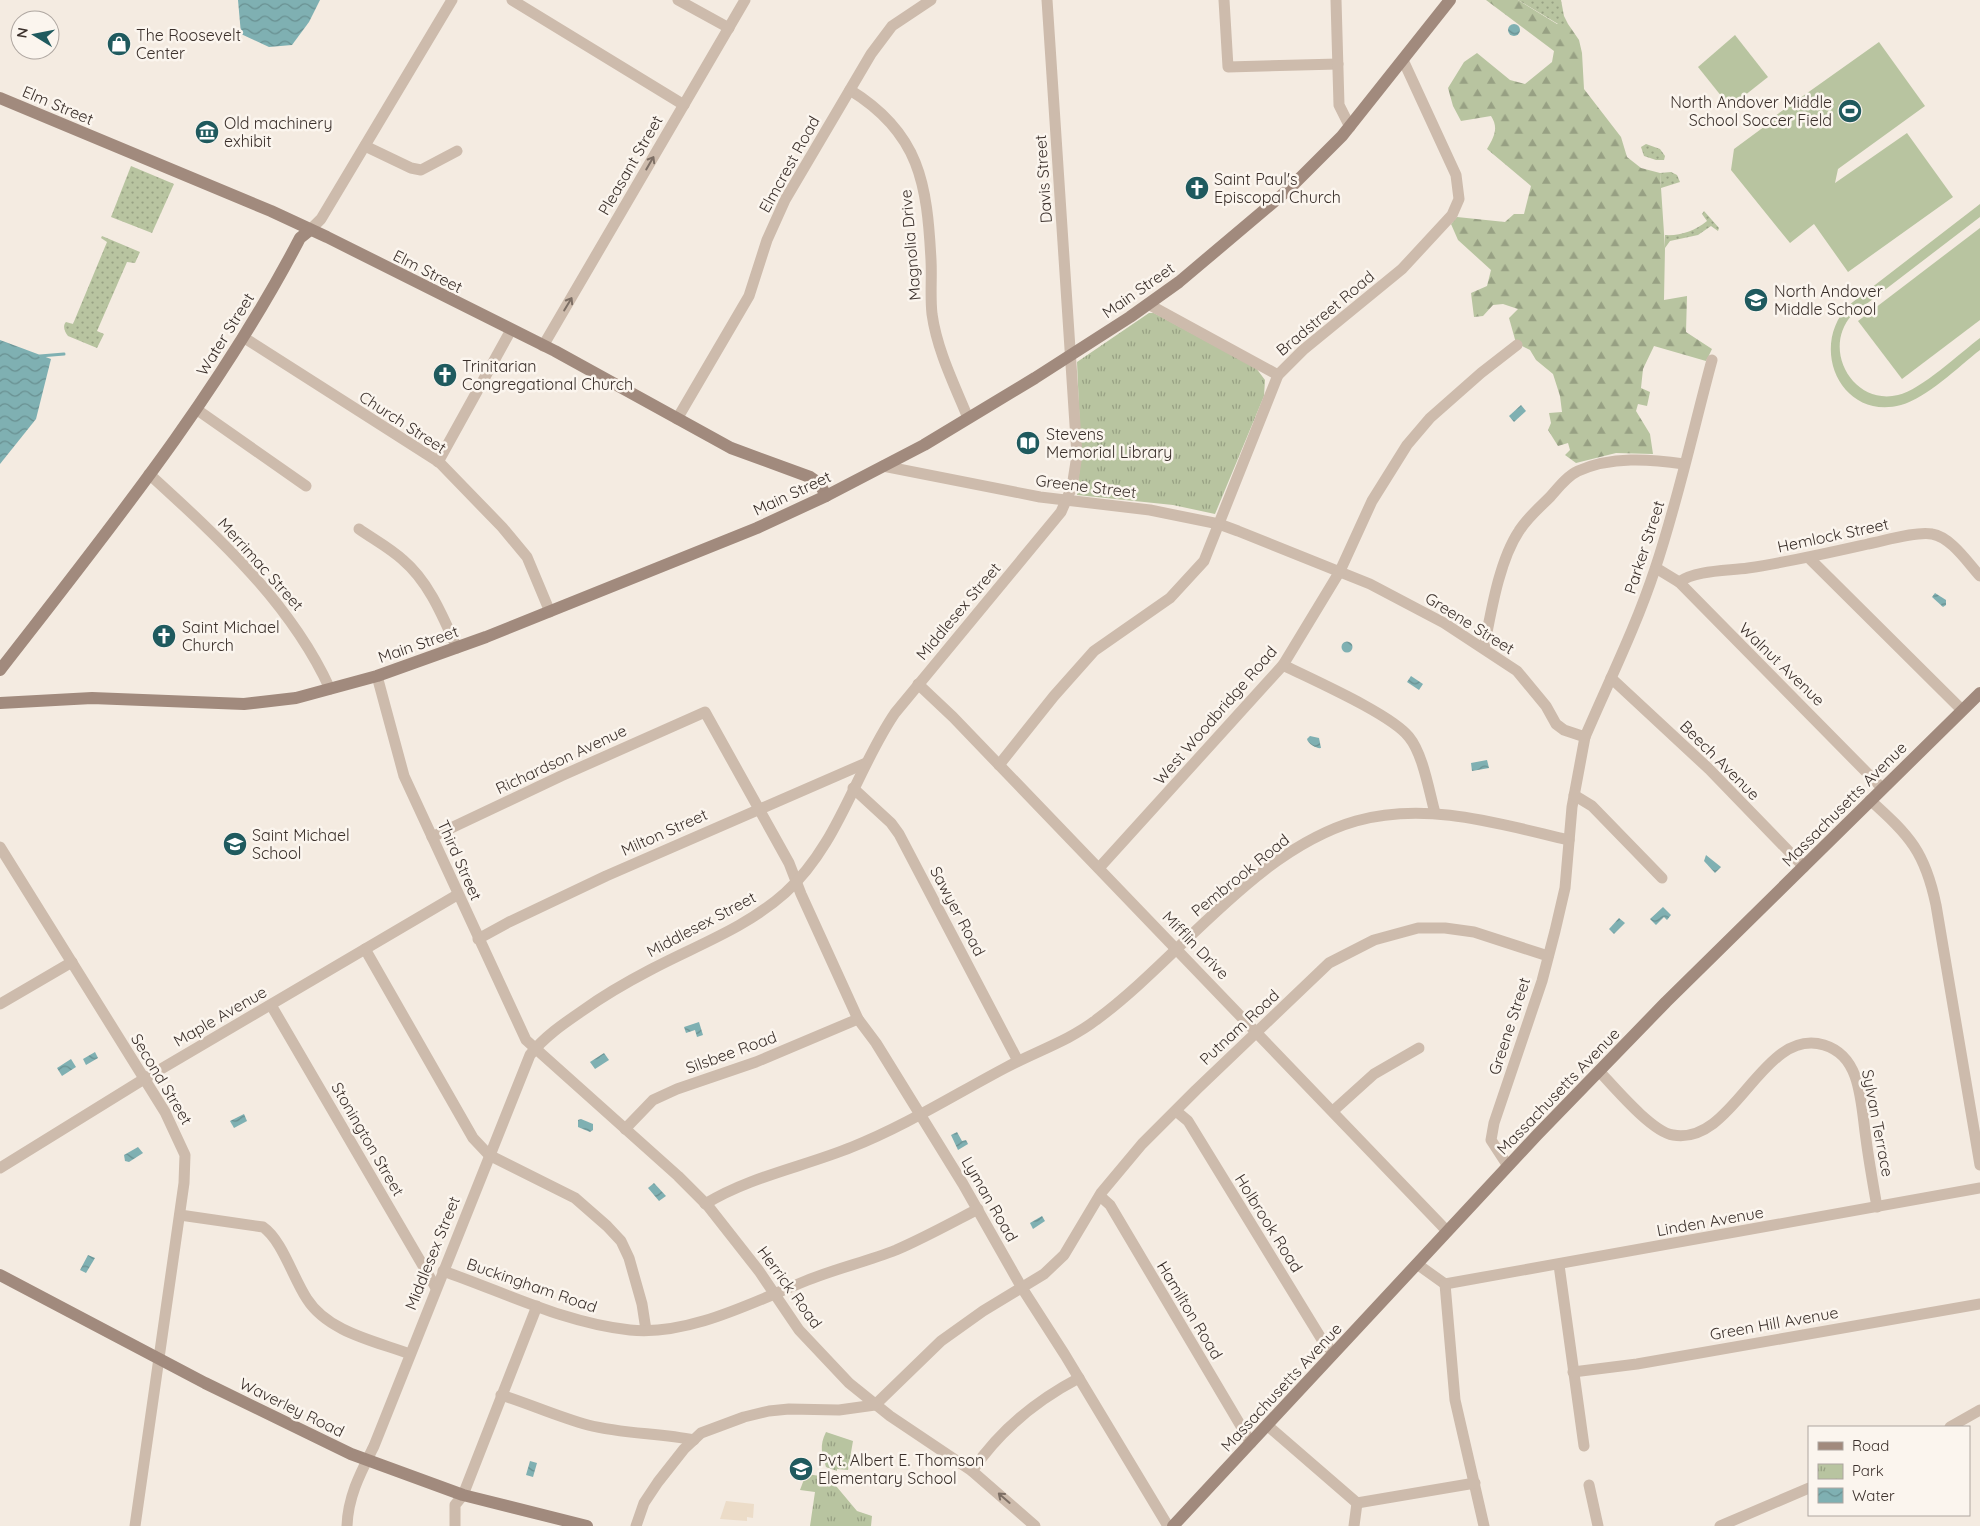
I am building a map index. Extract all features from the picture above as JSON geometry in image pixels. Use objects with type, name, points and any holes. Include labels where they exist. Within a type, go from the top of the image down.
[{"type":"main road","name":"Main Street","points":[[0,703],[92,698],[259,704],[296,698],[377,676],[457,648],[757,528],[826,496],[968,418],[1070,355],[1148,304],[1206,261],[1288,190],[1350,127],[1450,0]]},
{"type":"main road","name":"Elm Street","points":[[0,98],[270,211],[310,230],[512,330],[750,456],[810,477],[820,484],[826,496]]},
{"type":"main road","name":"Water Street","points":[[0,670],[150,474],[196,409],[243,337],[300,238],[310,230]]},
{"type":"main road","name":"Massachusetts Avenue","points":[[1173,1526],[1268,1426],[1447,1231],[1599,1071],[1882,788],[1980,693]]},
{"type":"main road","name":"Waverley Road","points":[[0,1276],[292,1426],[367,1460],[463,1495],[567,1524],[587,1526]]},
{"type":"street","name":"Water Street","points":[[310,230],[321,219],[452,0]]},
{"type":"street","points":[[512,0],[684,104]]},
{"type":"street","points":[[678,0],[729,28]]},
{"type":"street","name":"Pleasant Street","points":[[543,346],[745,0]]},
{"type":"street","name":"Elmcrest Road","points":[[677,419],[749,296],[767,240],[784,200],[882,37],[892,26],[931,0]]},
{"type":"street","name":"Davis Street","points":[[1047,0],[1070,355]]},
{"type":"street","points":[[1224,0],[1228,66],[1338,64]]},
{"type":"street","points":[[1336,0],[1339,105],[1350,127]]},
{"type":"street","name":"Bradstreet Road","points":[[999,765],[1054,696],[1094,652],[1182,587],[1204,561],[1278,375],[1304,350],[1402,269],[1452,215],[1459,200],[1458,186],[1453,167],[1403,60]]},
{"type":"street","name":"Magnolia Drive","points":[[850,90],[866,100],[892,123],[901,133],[916,162],[926,202],[935,330],[945,361],[968,418]]},
{"type":"street","points":[[364,146],[411,168],[421,170],[457,151]]},
{"type":"street","points":[[1148,304],[1278,375]]},
{"type":"street","points":[[438,462],[512,330]]},
{"type":"street","name":"Church Street","points":[[243,337],[438,462],[522,550],[540,585],[550,612]]},
{"type":"street","name":"West Woodbridge Road","points":[[1099,868],[1283,665],[1340,571],[1372,501],[1407,445],[1430,418],[1481,373],[1517,346]]},
{"type":"street","name":"Middlesex Street","points":[[347,1526],[350,1498],[410,1354],[530,1054],[558,1028],[590,1005],[650,970],[746,921],[785,893],[821,849],[882,732],[918,684],[1046,530],[1066,501],[1072,486],[1077,455],[1070,355]]},
{"type":"street","name":"Parker Street","points":[[1585,737],[1656,568],[1676,503],[1684,464],[1712,360]]},
{"type":"street","points":[[196,409],[306,486]]},
{"type":"street","points":[[1484,648],[1497,590],[1515,536],[1531,516],[1569,478],[1578,471],[1617,461],[1640,460],[1684,464]]},
{"type":"street","name":"Greene Street","points":[[883,466],[937,479],[1066,501],[1150,510],[1219,524],[1340,571],[1423,611],[1484,648],[1517,671],[1546,706],[1556,724],[1564,730],[1585,737],[1574,796],[1565,888],[1548,956],[1494,1123],[1491,1140],[1508,1166]]},
{"type":"street","name":"Merrimac Street","points":[[150,474],[218,538],[277,603],[314,658],[330,689]]},
{"type":"street","points":[[359,529],[402,558],[413,568],[436,602],[457,648]]},
{"type":"street","name":"Hemlock Street","points":[[1679,582],[1696,573],[1714,573],[1809,558],[1894,538],[1932,534],[1946,541],[1980,576]]},
{"type":"street","points":[[1809,558],[1962,710]]},
{"type":"street","name":"Walnut Avenue","points":[[1656,568],[1679,582],[1882,788]]},
{"type":"street","points":[[1283,665],[1366,708],[1401,729],[1409,737],[1416,750],[1435,813]]},
{"type":"street","name":"Third Street","points":[[377,676],[404,776],[520,1029],[526,1040],[535,1048]]},
{"type":"street","name":"Beech Avenue","points":[[1611,678],[1709,769],[1804,867]]},
{"type":"street","name":"Mifflin Drive","points":[[918,684],[1177,948],[1447,1231]]},
{"type":"street","name":"Richardson Avenue","points":[[432,837],[561,776],[705,712]]},
{"type":"street","name":"Lyman Road","points":[[705,712],[790,863],[796,881],[858,1019],[920,1114],[978,1209],[1022,1288],[1079,1378],[1168,1526]]},
{"type":"street","name":"Milton Street","points":[[478,939],[509,922],[606,876],[758,808],[866,763]]},
{"type":"street","name":"Sawyer Road","points":[[853,788],[891,823],[899,834],[1018,1061]]},
{"type":"street","points":[[1574,796],[1592,806],[1662,878]]},
{"type":"street","points":[[1870,800],[1909,838],[1928,870],[1940,926],[1980,1164]]},
{"type":"street","name":"Pembrook Road","points":[[705,1204],[758,1178],[852,1147],[920,1114],[1093,1023],[1126,997],[1177,948],[1252,882],[1320,834],[1359,820],[1405,814],[1435,813],[1480,820],[1569,840]]},
{"type":"street","name":"Second Street","points":[[0,847],[144,1079],[171,1124],[185,1155],[180,1216],[135,1526]]},
{"type":"street","name":"Maple Avenue","points":[[0,1168],[144,1079],[457,895]]},
{"type":"street","name":"Putnam Road","points":[[874,1405],[941,1341],[983,1311],[1044,1274],[1064,1256],[1100,1196],[1142,1144],[1329,963],[1389,934],[1418,928],[1445,928],[1474,932],[1548,956]]},
{"type":"street","points":[[366,949],[473,1138],[489,1155],[575,1198],[608,1226],[621,1241],[630,1258],[642,1304],[646,1330]]},
{"type":"street","points":[[0,1004],[72,962]]},
{"type":"street","name":"Stonington Street","points":[[271,1005],[436,1288]]},
{"type":"street","name":"Silsbee Road","points":[[625,1129],[652,1100],[691,1084],[756,1062],[858,1019]]},
{"type":"street","name":"Sylvan Terrace","points":[[1599,1071],[1646,1118],[1668,1134],[1684,1136],[1711,1125],[1780,1054],[1807,1041],[1832,1047],[1844,1056],[1855,1077],[1878,1206]]},
{"type":"street","name":"Herrick Road","points":[[535,1048],[705,1204],[749,1257],[815,1348],[874,1405],[972,1471],[1035,1526]]},
{"type":"street","points":[[1333,1111],[1374,1074],[1419,1048]]},
{"type":"street","name":"Holbrook Road","points":[[1176,1111],[1188,1121],[1324,1343],[1334,1353]]},
{"type":"street","name":"Linden Avenue","points":[[1445,1284],[1980,1188]]},
{"type":"street","name":"Hamilton Road","points":[[1100,1196],[1110,1205],[1251,1443]]},
{"type":"street","name":"Buckingham Road","points":[[443,1271],[581,1322],[631,1330],[646,1330],[700,1321],[898,1249],[978,1209]]},
{"type":"street","points":[[180,1216],[263,1227],[270,1231],[308,1300],[322,1316],[352,1332],[410,1354]]},
{"type":"street","points":[[1417,1264],[1445,1284],[1455,1400],[1484,1526]]},
{"type":"street","points":[[1559,1265],[1584,1446]]},
{"type":"street","name":"Green Hill Avenue","points":[[1573,1372],[1637,1364],[1980,1304]]},
{"type":"street","points":[[455,1526],[455,1505],[463,1495],[537,1306]]},
{"type":"street","points":[[972,1471],[984,1452],[1012,1423],[1033,1406],[1079,1378]]},
{"type":"street","points":[[501,1396],[589,1425],[623,1432],[664,1434],[694,1440]]},
{"type":"street","points":[[636,1526],[644,1503],[658,1482],[701,1433],[744,1417],[769,1411],[789,1409],[839,1410],[874,1405]]},
{"type":"street","points":[[1952,1426],[1980,1410]]},
{"type":"street","points":[[1268,1426],[1357,1504]]},
{"type":"street","points":[[1357,1504],[1475,1483]]},
{"type":"street","points":[[1590,1485],[1598,1526]]},
{"type":"street","points":[[1720,1526],[1808,1488]]},
{"type":"street","points":[[1354,1526],[1357,1504]]},
{"type":"green space","points":[[1486,0],[1518,0],[1557,24],[1568,24],[1579,40],[1582,53],[1584,89],[1621,137],[1627,157],[1641,168],[1660,173],[1665,248],[1664,300],[1687,296],[1686,332],[1712,349],[1706,361],[1654,346],[1643,369],[1641,388],[1650,392],[1647,406],[1638,404],[1636,411],[1650,434],[1653,454],[1616,453],[1576,463],[1565,455],[1570,450],[1568,443],[1558,446],[1548,430],[1551,423],[1549,413],[1562,412],[1560,396],[1553,374],[1536,360],[1530,350],[1516,343],[1509,318],[1518,309],[1503,304],[1493,305],[1483,316],[1474,317],[1471,293],[1487,286],[1491,270],[1458,240],[1451,224],[1457,217],[1505,222],[1514,214],[1524,214],[1531,186],[1487,149],[1495,132],[1495,125],[1491,116],[1461,121],[1453,106],[1448,88],[1464,62],[1477,53],[1510,80],[1525,84],[1552,62],[1554,51]]},
{"type":"green space","points":[[1518,0],[1561,0],[1564,16],[1568,24],[1558,24]]},
{"type":"green space","points":[[1735,35],[1768,77],[1730,107],[1698,67]]},
{"type":"green space","points":[[1879,42],[1925,106],[1838,169],[1835,183],[1907,133],[1953,197],[1848,272],[1814,224],[1790,243],[1731,170],[1734,149],[1776,118],[1775,116]]},
{"type":"green space","points":[[1646,144],[1660,149],[1665,156],[1664,160],[1656,160],[1644,156],[1641,147]]},
{"type":"green space","points":[[131,166],[174,184],[152,233],[111,217]]},
{"type":"green space","points":[[1671,172],[1677,175],[1680,182],[1661,188],[1660,173]]},
{"type":"green space","points":[[1980,204],[1980,217],[1852,315],[1843,329],[1840,343],[1841,358],[1846,372],[1855,383],[1867,392],[1882,396],[1898,395],[1918,386],[1980,338],[1980,350],[1932,389],[1911,401],[1901,405],[1880,407],[1862,402],[1847,391],[1837,377],[1832,359],[1831,341],[1837,322],[1849,305]]},
{"type":"green space","points":[[1704,211],[1719,228],[1718,231],[1711,226],[1698,235],[1670,241],[1665,248],[1665,235],[1682,234],[1697,228],[1707,221],[1702,214]]},
{"type":"green space","points":[[1980,228],[1980,320],[1902,379],[1858,321]]},
{"type":"green space","points":[[102,236],[140,252],[135,263],[127,262],[97,331],[104,334],[97,348],[68,336],[64,327],[66,322],[73,324],[107,242],[101,238]]},
{"type":"green space","points":[[1149,313],[1154,313],[1256,368],[1265,380],[1264,396],[1215,514],[1173,505],[1077,495],[1081,454],[1077,362]]},
{"type":"green space","points":[[826,1432],[853,1441],[848,1470],[837,1469],[837,1471],[826,1467],[822,1446]]},
{"type":"green space","points":[[801,1473],[826,1477],[831,1480],[857,1511],[872,1516],[871,1526],[810,1526],[815,1492],[800,1490],[803,1482]]},
{"type":"shaded area","points":[[726,1501],[754,1504],[753,1518],[747,1517],[747,1521],[720,1519]]},
{"type":"water","points":[[238,0],[320,0],[309,22],[292,45],[269,47],[241,34]]},
{"type":"water","points":[[1514,24],[1520,30],[1514,36],[1508,30]]},
{"type":"water","points":[[0,340],[51,359],[36,419],[0,464]]},
{"type":"water","points":[[1521,405],[1526,411],[1514,422],[1509,416]]},
{"type":"water","points":[[1935,593],[1946,600],[1946,605],[1943,607],[1932,597]]},
{"type":"water","points":[[1347,641],[1353,647],[1347,653],[1341,647]]},
{"type":"water","points":[[1411,676],[1423,684],[1419,690],[1407,682]]},
{"type":"water","points":[[1310,736],[1319,738],[1321,748],[1309,743],[1307,739]]},
{"type":"water","points":[[1487,760],[1489,768],[1472,771],[1471,763]]},
{"type":"water","points":[[1706,855],[1721,867],[1715,873],[1704,861]]},
{"type":"water","points":[[1663,907],[1671,915],[1667,920],[1664,917],[1656,925],[1650,919]]},
{"type":"water","points":[[1619,918],[1625,923],[1614,934],[1609,929]]},
{"type":"water","points":[[699,1022],[703,1035],[697,1037],[695,1030],[686,1033],[684,1027]]},
{"type":"water","points":[[95,1052],[98,1058],[86,1065],[83,1059]]},
{"type":"water","points":[[604,1053],[609,1060],[595,1069],[590,1062]]},
{"type":"water","points":[[71,1059],[76,1067],[62,1076],[57,1068]]},
{"type":"water","points":[[244,1114],[247,1121],[234,1128],[230,1121]]},
{"type":"water","points":[[581,1119],[593,1124],[593,1130],[590,1132],[578,1127],[578,1120]]},
{"type":"water","points":[[957,1132],[962,1141],[966,1140],[968,1144],[958,1150],[951,1135]]},
{"type":"water","points":[[138,1147],[143,1153],[129,1162],[125,1161],[124,1155]]},
{"type":"water","points":[[654,1183],[666,1196],[659,1201],[648,1188]]},
{"type":"water","points":[[1042,1216],[1045,1221],[1033,1229],[1030,1223]]},
{"type":"water","points":[[88,1255],[95,1258],[86,1273],[80,1270]]},
{"type":"water","points":[[530,1461],[537,1463],[533,1477],[526,1475]]},
{"type":"waterway","points":[[40,356],[64,354]]},
{"type":"place","name":"The Roosevelt Center","points":[[119,44]]},
{"type":"place","name":"North Andover Middle School Soccer Field","points":[[1850,111]]},
{"type":"place","name":"Old machinery exhibit","points":[[207,132]]},
{"type":"place","name":"Saint Paul's Episcopal Church","points":[[1197,188]]},
{"type":"place","name":"North Andover Middle School","points":[[1756,300]]},
{"type":"place","name":"Trinitarian Congregational Church","points":[[445,375]]},
{"type":"place","name":"Stevens Memorial Library","points":[[1028,443]]},
{"type":"place","name":"Saint Michael Church","points":[[164,636]]},
{"type":"place","name":"Saint Michael School","points":[[235,844]]},
{"type":"place","name":"Pvt. Albert E. Thomson Elementary School","points":[[801,1469]]}]
